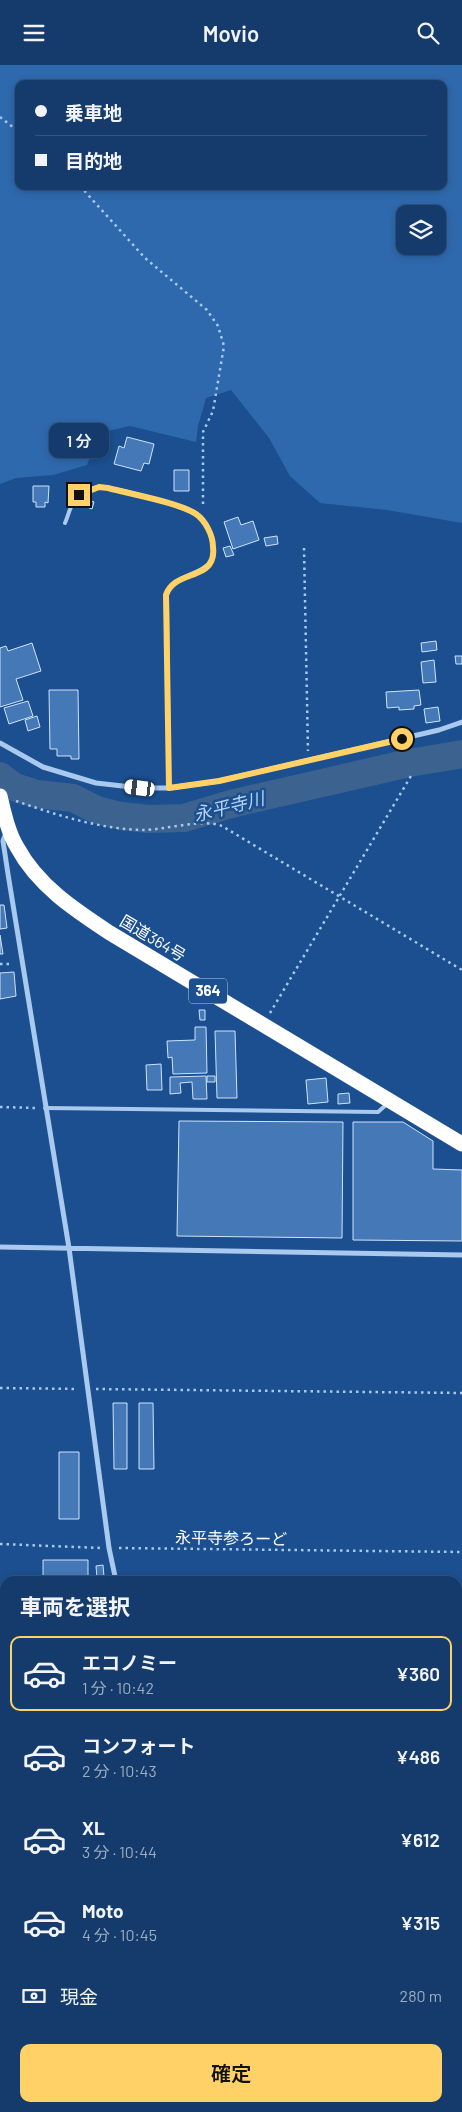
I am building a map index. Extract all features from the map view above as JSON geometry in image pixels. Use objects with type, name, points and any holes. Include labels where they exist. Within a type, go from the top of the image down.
[{"type":"highway","name":"国道364号","points":[[1,800],[8,828],[16,847],[30,868],[74,909],[110,933],[462,1144]]},
{"type":"street","points":[[0,743],[44,767],[96,783],[140,788],[169,788],[219,781],[310,761],[439,730],[462,722]]},
{"type":"street","points":[[8,828],[3,841],[69,1248],[109,1548],[115,1576]]},
{"type":"street","points":[[0,1247],[462,1255]]},
{"type":"lane","points":[[65,523],[73,503],[79,495],[99,487],[108,488],[196,513],[202,519],[213,541],[212,560],[208,567],[174,582],[169,587],[166,595],[169,788]]},
{"type":"lane","points":[[45,1108],[378,1111],[391,1101]]},
{"type":"path","points":[[0,117],[15,129]]},
{"type":"path","points":[[84,190],[145,258],[207,309],[218,326],[224,346],[216,388],[214,411],[203,432],[202,519]]},
{"type":"path","points":[[304,548],[307,743],[310,761]]},
{"type":"path","points":[[264,1024],[412,776]]},
{"type":"path","points":[[1,800],[15,801],[94,825],[142,830],[212,822],[222,825],[462,970]]},
{"type":"path","points":[[0,964],[22,964]]},
{"type":"path","points":[[0,1107],[45,1108]]},
{"type":"path","points":[[0,1388],[462,1393]]},
{"type":"path","name":"永平寺参ろーど","points":[[0,1544],[109,1548],[462,1552]]},
{"type":"shaded area","points":[[0,65],[462,65],[462,523],[387,510],[320,503],[290,476],[269,438],[231,390],[206,398],[198,426],[196,442],[130,426],[99,433],[87,465],[53,475],[16,478],[0,484]]},
{"type":"building","points":[[127,437],[154,444],[149,464],[144,463],[141,471],[114,464],[119,446],[124,448]]},
{"type":"building","points":[[174,470],[189,470],[189,491],[174,491]]},
{"type":"building","points":[[33,486],[49,486],[48,503],[45,502],[45,507],[36,507],[36,502],[33,502]]},
{"type":"building","points":[[84,498],[94,502],[92,509],[82,505]]},
{"type":"building","points":[[238,517],[241,525],[253,521],[259,540],[233,549],[224,522]]},
{"type":"building","points":[[277,536],[278,544],[266,546],[264,538]]},
{"type":"building","points":[[230,546],[234,555],[226,557],[223,548]]},
{"type":"building","points":[[436,641],[437,650],[422,652],[421,643]]},
{"type":"building","points":[[32,643],[41,671],[16,679],[23,700],[0,707],[0,648],[6,646],[8,651]]},
{"type":"building","points":[[455,656],[462,656],[462,664],[456,664]]},
{"type":"building","points":[[434,660],[436,682],[423,683],[421,662]]},
{"type":"building","points":[[49,690],[78,690],[79,759],[71,759],[71,756],[57,756],[57,749],[50,749]]},
{"type":"building","points":[[419,690],[421,705],[414,706],[414,709],[399,710],[399,707],[387,708],[386,692]]},
{"type":"building","points":[[28,701],[33,716],[9,724],[4,708]]},
{"type":"building","points":[[438,707],[440,721],[426,723],[424,709]]},
{"type":"building","points":[[37,716],[40,727],[28,731],[25,720]]},
{"type":"building","points":[[0,905],[4,905],[7,928],[0,929]]},
{"type":"building","points":[[0,935],[3,954],[0,954]]},
{"type":"building","points":[[14,972],[16,996],[0,999],[0,973]]},
{"type":"building","points":[[199,1010],[205,1010],[205,1020],[200,1020]]},
{"type":"building","points":[[195,1027],[206,1027],[207,1073],[173,1074],[172,1057],[168,1058],[167,1041],[195,1040]]},
{"type":"building","points":[[215,1031],[235,1031],[237,1098],[217,1098]]},
{"type":"building","points":[[161,1064],[162,1090],[147,1090],[146,1065]]},
{"type":"building","points":[[206,1076],[207,1099],[193,1099],[192,1082],[180,1083],[181,1093],[170,1094],[170,1077]]},
{"type":"building","points":[[207,1076],[215,1076],[215,1082],[207,1082]]},
{"type":"building","points":[[326,1078],[328,1102],[308,1104],[306,1080]]},
{"type":"building","points":[[349,1093],[350,1103],[338,1104],[338,1094]]},
{"type":"building","points":[[179,1121],[343,1122],[342,1238],[177,1236]]},
{"type":"building","points":[[353,1122],[403,1122],[433,1141],[433,1169],[462,1170],[462,1241],[353,1240]]},
{"type":"building","points":[[113,1403],[127,1403],[127,1469],[114,1469]]},
{"type":"building","points":[[139,1403],[153,1403],[154,1469],[139,1469]]},
{"type":"building","points":[[59,1452],[79,1452],[79,1519],[59,1519]]},
{"type":"building","points":[[43,1560],[88,1560],[88,1576],[43,1576]]},
{"type":"building","points":[[103,1565],[104,1576],[97,1576],[96,1566]]},
{"type":"waterway","name":"永平寺川","points":[[0,776],[14,787],[37,794],[73,798],[97,810],[121,816],[149,819],[184,818],[231,804],[409,763],[462,754]]},
{"type":"route","points":[[79,495],[99,487],[108,488],[196,513],[202,519],[213,541],[214,551],[208,567],[174,582],[169,587],[166,595],[169,788],[219,781],[402,739]]}]
